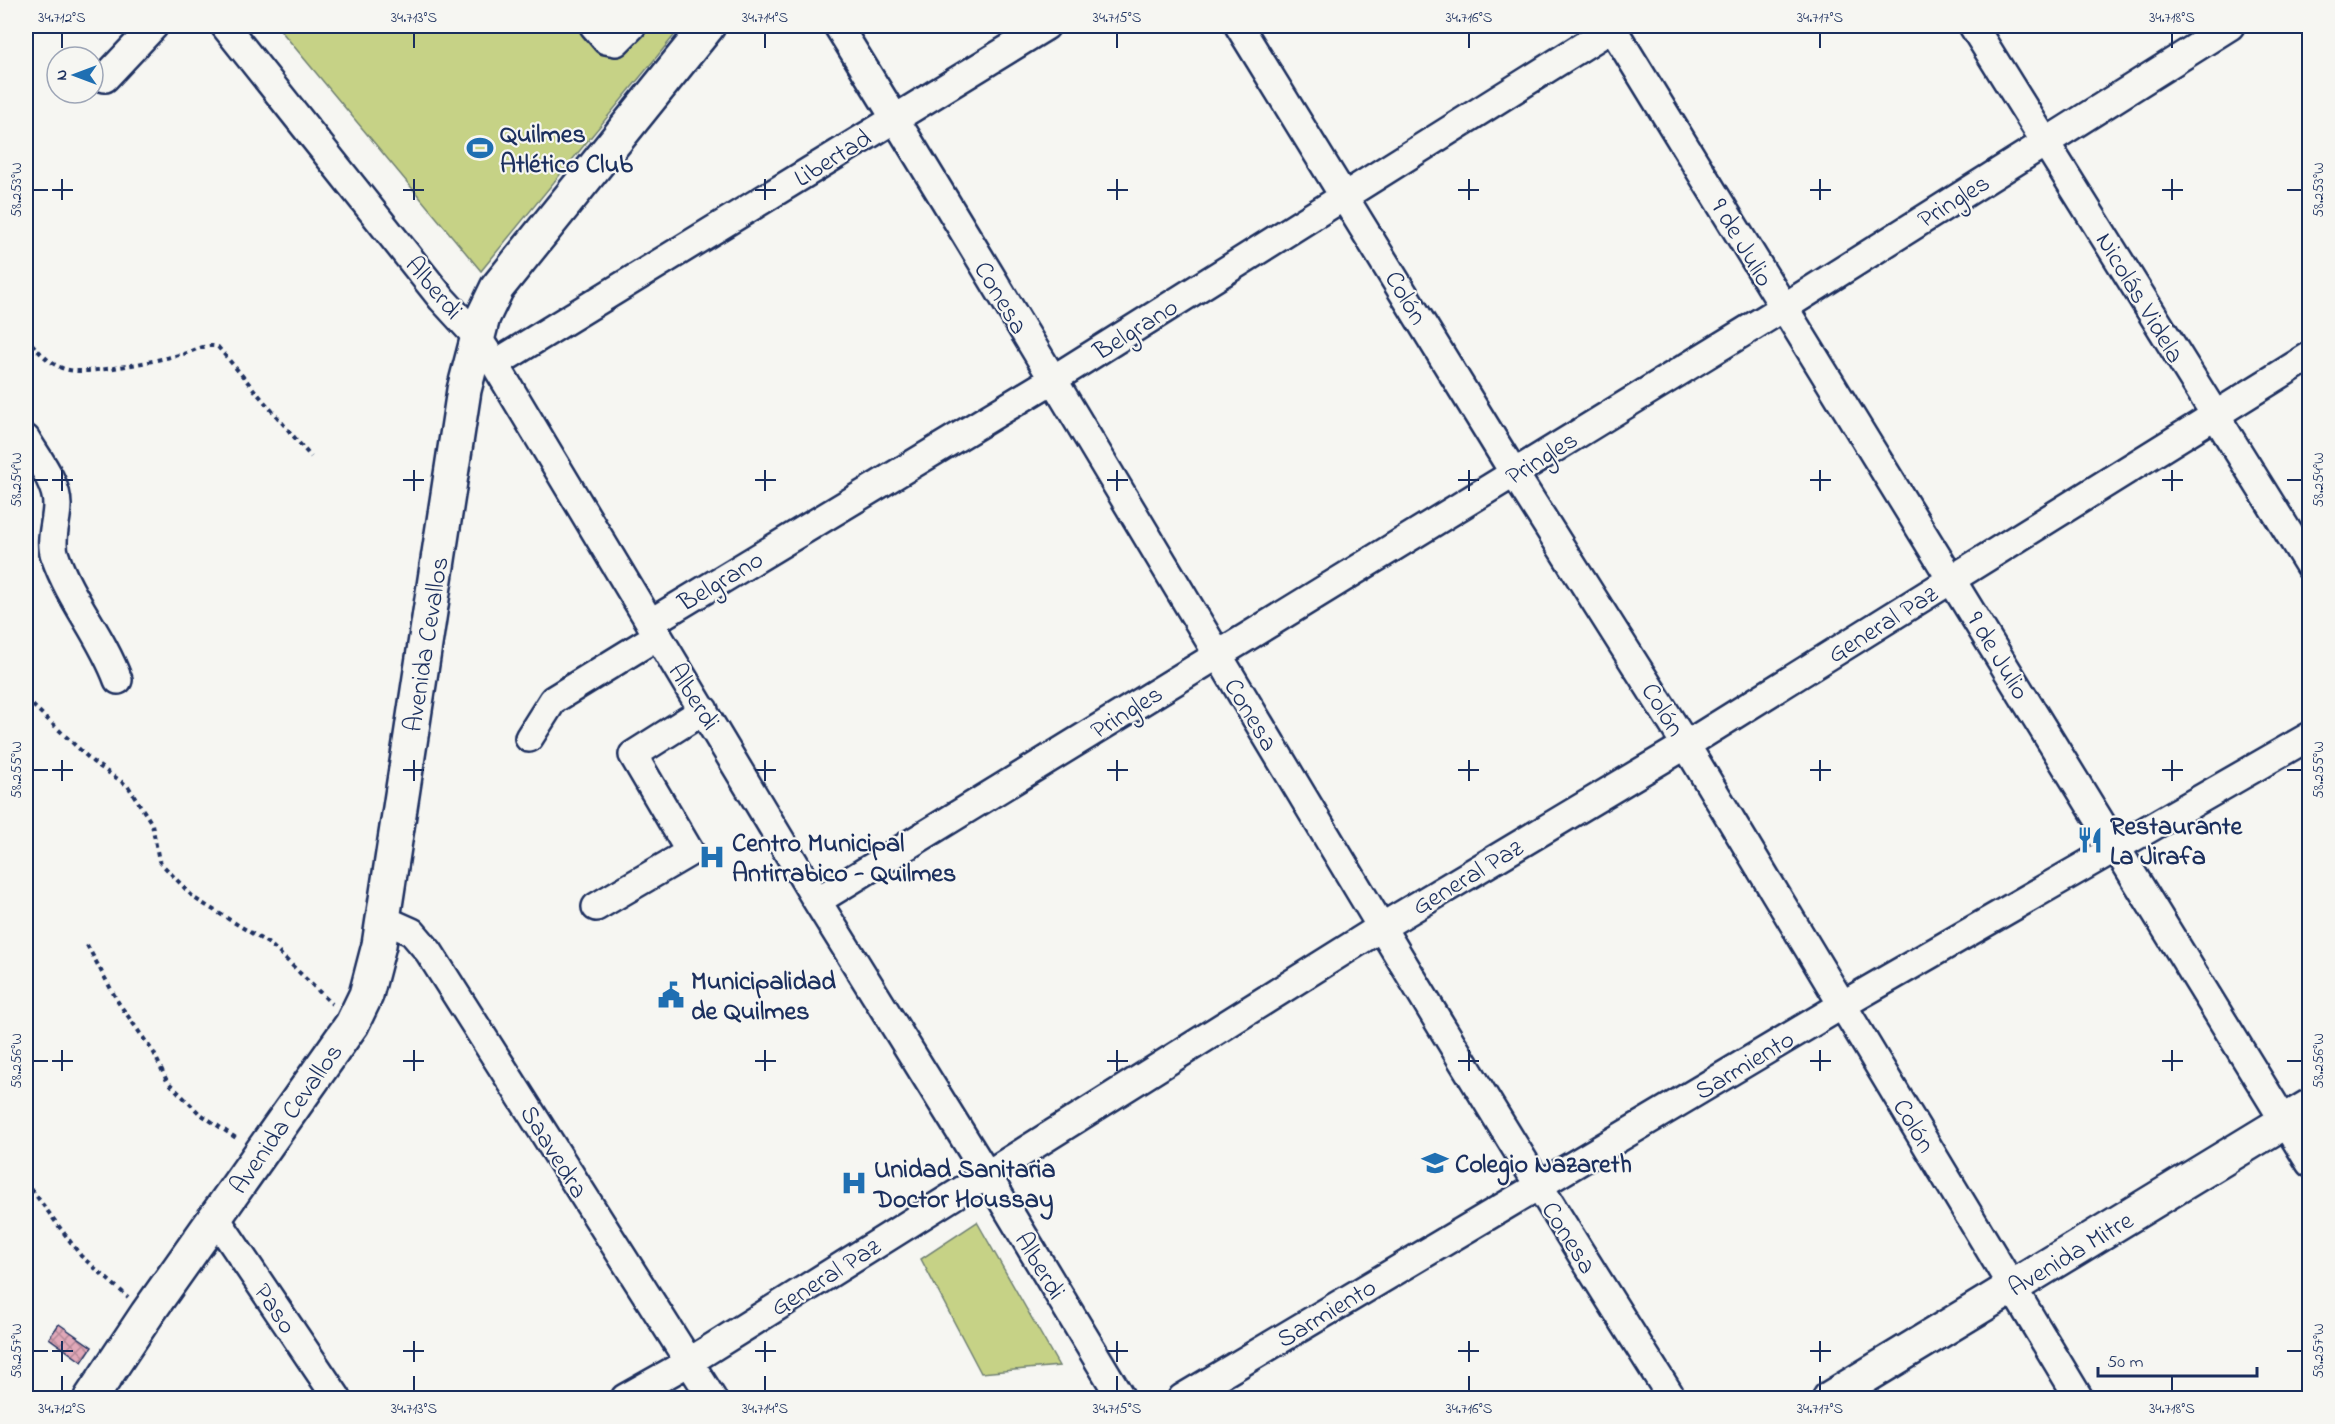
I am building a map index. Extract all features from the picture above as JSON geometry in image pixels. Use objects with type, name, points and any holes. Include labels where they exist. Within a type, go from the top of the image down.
[{"type":"main road","name":"Avenida Cevallos","points":[[91,1398],[147,1314],[352,1024],[366,995],[374,969],[383,919],[464,390],[488,303],[497,288],[708,26]]},
{"type":"main road","name":"Avenida Mitre","points":[[1830,1398],[2297,1114]]},
{"type":"street","points":[[105,78],[154,26]]},
{"type":"street","name":"Alberdi","points":[[225,26],[442,299],[477,337],[495,364],[818,901],[1121,1398]]},
{"type":"street","points":[[594,26],[606,40],[616,42],[632,26]]},
{"type":"street","name":"Conesa","points":[[838,26],[1380,928],[1537,1186],[1672,1398]]},
{"type":"street","name":"Libertad","points":[[495,364],[1046,26]]},
{"type":"street","name":"Colón","points":[[1239,26],[1686,745],[2079,1398]]},
{"type":"street","name":"Belgrano","points":[[530,738],[553,700],[654,629],[1613,26]]},
{"type":"street","name":"9 de Julio","points":[[1613,26],[1783,308],[1953,579],[2115,848],[2297,1114],[2310,1163]]},
{"type":"street","name":"Nicolás Videla","points":[[1973,26],[2046,141],[2212,415],[2310,567]]},
{"type":"street","name":"Pringles","points":[[818,901],[1783,308],[2230,26]]},
{"type":"street","name":"General Paz","points":[[625,1398],[689,1362],[1380,928],[1686,745],[2310,356]]},
{"type":"street","points":[[26,439],[50,479],[56,496],[54,554],[71,592],[111,661],[118,680]]},
{"type":"street","points":[[596,907],[690,852],[633,755],[704,710]]},
{"type":"street","name":"Sarmiento","points":[[1182,1398],[1844,1005],[2310,736]]},
{"type":"street","name":"Saavedra","points":[[383,919],[412,933],[429,952],[712,1398]]},
{"type":"street","name":"Paso","points":[[215,1217],[337,1398]]},
{"type":"path","points":[[26,337],[45,358],[67,370],[83,371],[175,356],[211,344],[218,347],[311,457]]},
{"type":"path","points":[[26,699],[93,762],[128,786],[152,824],[159,861],[194,898],[271,945],[352,1024]]},
{"type":"path","points":[[87,945],[118,1002],[154,1053],[167,1081],[199,1113],[260,1154]]},
{"type":"path","points":[[26,1182],[81,1256],[147,1314]]},
{"type":"green space","name":"Quilmes Atlético Club","points":[[277,26],[682,26],[481,271]]},
{"type":"green space","points":[[977,1222],[1059,1366],[981,1373],[921,1259]]},
{"type":"building","points":[[59,1324],[92,1347],[82,1362],[49,1338]]},
{"type":"place","name":"Quilmes Atlético Club","points":[[480,148]]},
{"type":"place","name":"Restaurante La Jirafa","points":[[2090,840]]},
{"type":"place","name":"Centro Municipal Antirrabico - Quilmes","points":[[712,857]]},
{"type":"place","name":"Municipalidad de Quilmes","points":[[671,995]]},
{"type":"place","name":"Colegio Nazareth","points":[[1435,1163]]},
{"type":"place","name":"Unidad Sanitaria Doctor Houssay","points":[[854,1183]]}]
